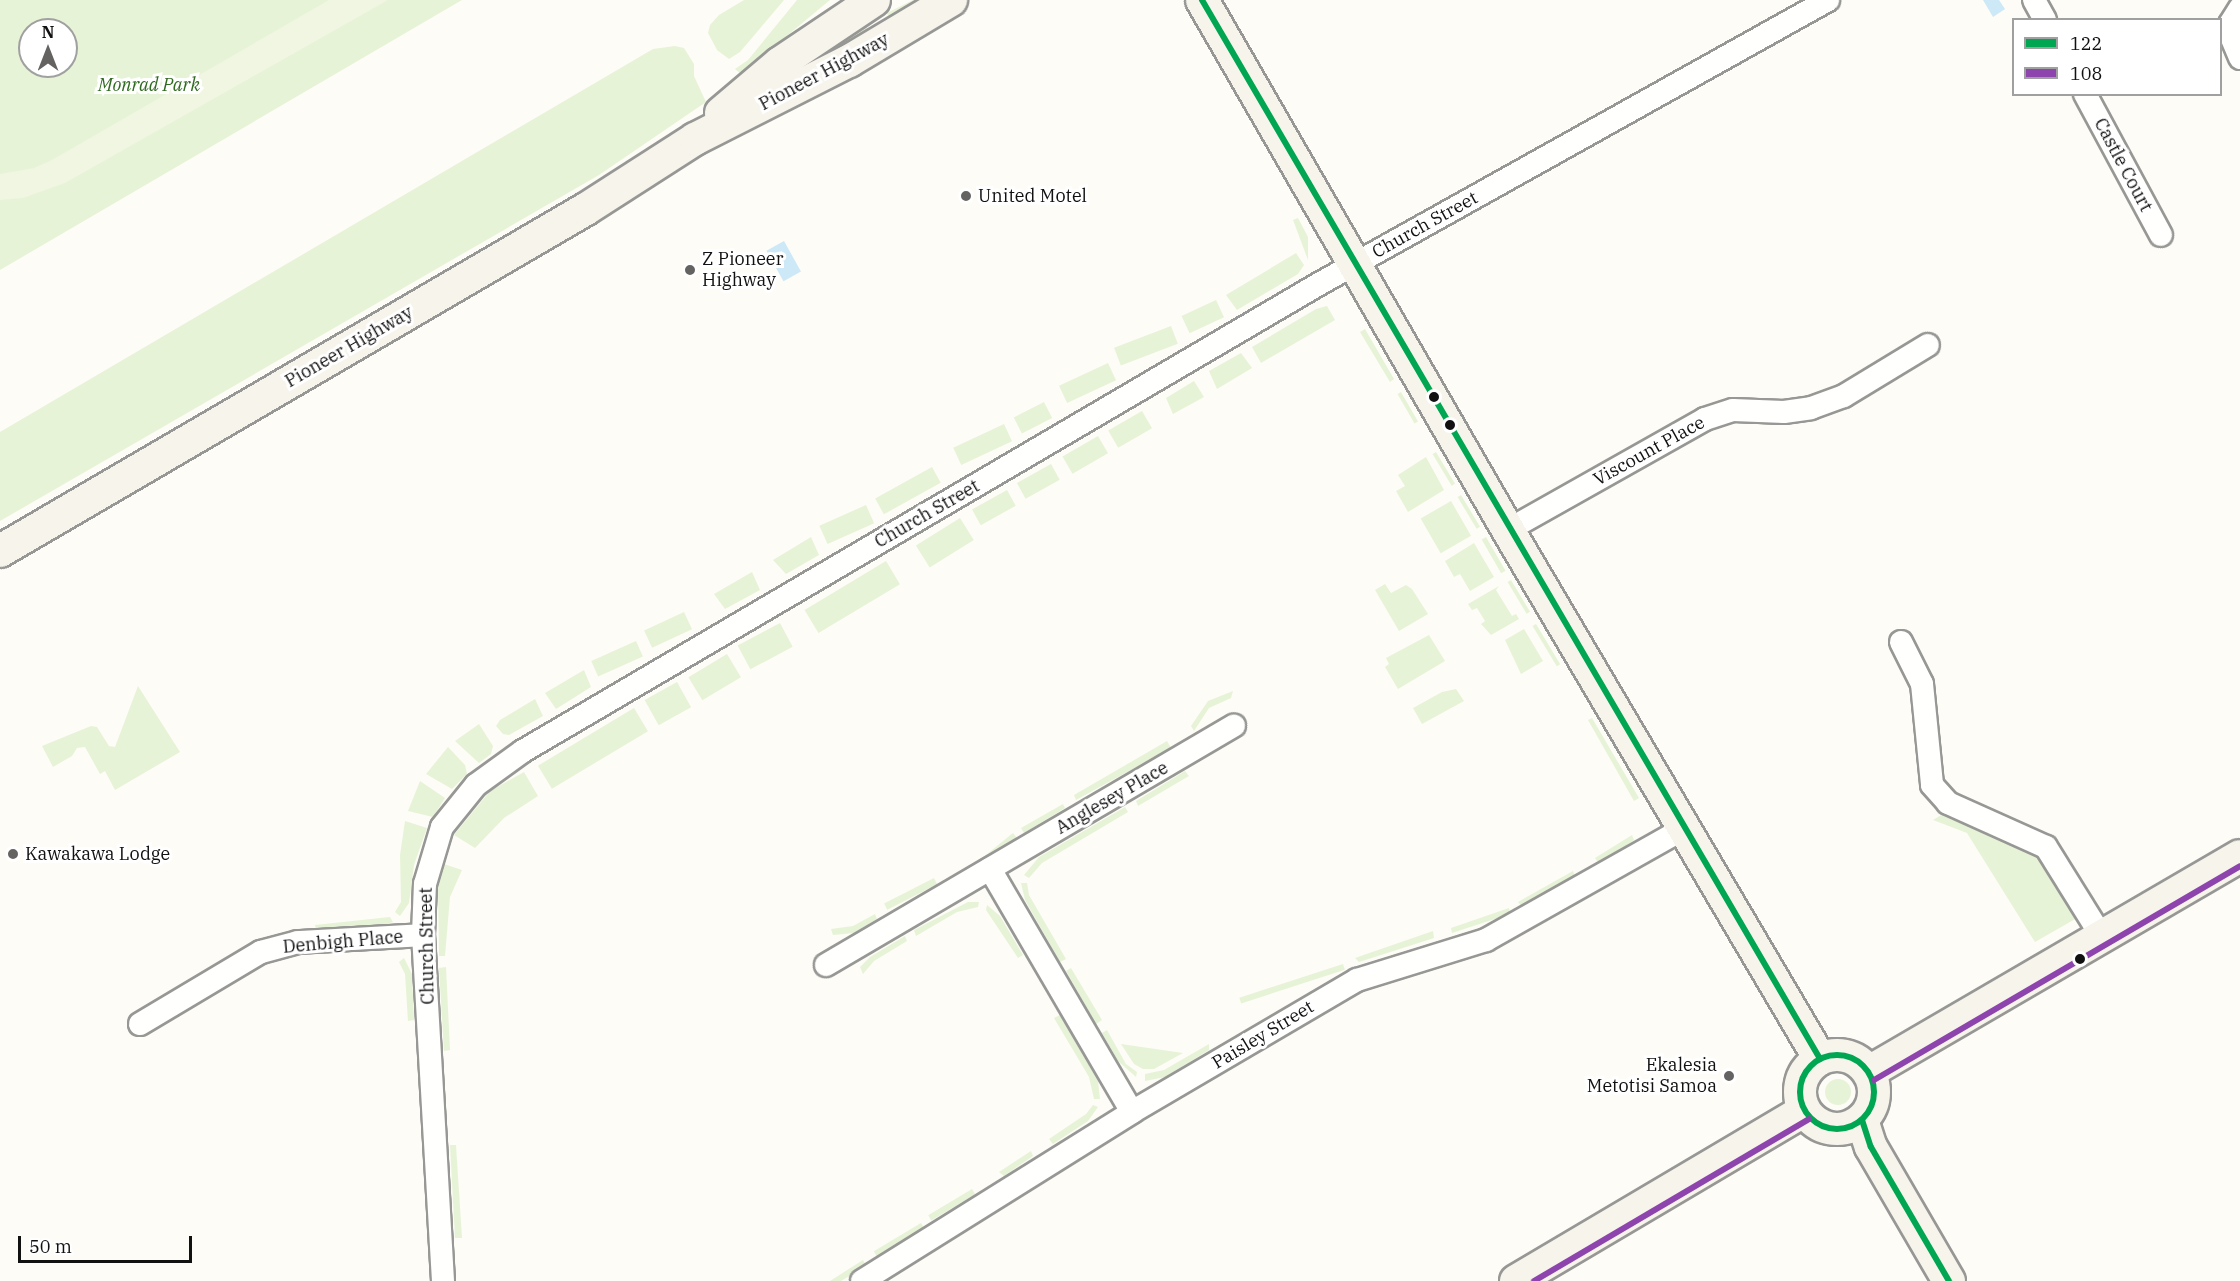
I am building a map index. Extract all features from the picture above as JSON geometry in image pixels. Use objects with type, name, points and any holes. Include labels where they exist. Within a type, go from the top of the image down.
[{"type":"main road","points":[[780,63],[845,0]]},
{"type":"main road","name":"Pioneer Highway","points":[[695,139],[780,63],[874,0]]},
{"type":"main road","name":"Pioneer Highway","points":[[0,551],[586,209],[695,139],[849,61],[951,0]]},
{"type":"main road","points":[[1202,0],[1508,530],[1820,1059]]},
{"type":"main road","points":[[1869,1072],[2240,856]]},
{"type":"main road","points":[[1842,1055],[1852,1058],[1869,1072],[1873,1102],[1862,1120],[1853,1126],[1831,1129],[1811,1119],[1804,1111],[1801,1081],[1820,1059],[1842,1055]]},
{"type":"main road","points":[[1515,1281],[1804,1111]]},
{"type":"main road","points":[[1862,1120],[1871,1147],[1949,1281]]},
{"type":"street","name":"Church Street","points":[[443,1281],[423,935],[425,884],[442,827],[495,770],[1354,265],[1828,0]]},
{"type":"street","points":[[2034,0],[2043,18]]},
{"type":"street","points":[[2240,8],[2230,24],[2230,34],[2240,58]]},
{"type":"street","name":"Castle Court","points":[[2086,96],[2161,235]]},
{"type":"street","name":"Viscount Place","points":[[1508,530],[1705,419],[1733,410],[1784,412],[1811,408],[1844,396],[1928,345]]},
{"type":"street","points":[[1901,642],[1922,684],[1932,784],[1948,803],[2046,846],[2102,937]]},
{"type":"street","name":"Anglesey Place","points":[[825,965],[1234,726]]},
{"type":"street","name":"Paisley Street","points":[[862,1281],[1132,1112],[1357,980],[1497,935],[1683,829]]},
{"type":"street","points":[[990,869],[1132,1112]]},
{"type":"street","name":"Denbigh Place","points":[[140,1024],[261,952],[298,942],[423,935]]},
{"type":"green space","name":"Monrad Park","points":[[0,0],[462,0],[0,270]]},
{"type":"green space","points":[[329,0],[388,0],[65,183],[23,198],[0,200],[0,174],[34,168],[52,160]]},
{"type":"green space","points":[[744,0],[784,0],[740,52],[729,59],[717,50],[708,33],[710,25],[719,15]]},
{"type":"green space","points":[[797,0],[830,0],[741,74],[735,69],[748,60]]},
{"type":"green space","points":[[913,0],[926,0],[890,21],[887,13]]},
{"type":"green space","points":[[864,25],[871,32],[781,82]]},
{"type":"green space","points":[[675,46],[684,48],[694,64],[694,76],[706,102],[599,175],[0,521],[0,432],[653,49]]},
{"type":"green space","points":[[1298,218],[1308,237],[1308,260],[1293,220]]},
{"type":"green space","points":[[1296,253],[1304,265],[1298,274],[1237,310],[1226,295]]},
{"type":"green space","points":[[1216,300],[1224,317],[1190,333],[1182,316]]},
{"type":"green space","points":[[1327,306],[1335,320],[1261,363],[1252,347],[1316,309]]},
{"type":"green space","points":[[1171,326],[1178,344],[1121,366],[1114,348]]},
{"type":"green space","points":[[1365,329],[1394,379],[1390,382],[1360,332]]},
{"type":"green space","points":[[1241,353],[1252,368],[1217,389],[1209,371]]},
{"type":"green space","points":[[1108,363],[1116,380],[1067,403],[1059,386]]},
{"type":"green space","points":[[1194,381],[1204,397],[1173,414],[1166,398]]},
{"type":"green space","points":[[1401,392],[1418,421],[1415,423],[1398,394]]},
{"type":"green space","points":[[1044,402],[1052,418],[1022,433],[1014,417]]},
{"type":"green space","points":[[1142,411],[1152,428],[1118,448],[1108,430]]},
{"type":"green space","points":[[1004,424],[1012,441],[961,465],[953,448]]},
{"type":"green space","points":[[1098,436],[1108,453],[1072,474],[1062,456]]},
{"type":"green space","points":[[1436,452],[1455,484],[1452,486],[1433,454]]},
{"type":"green space","points":[[1426,457],[1444,490],[1408,512],[1396,491],[1405,486],[1398,475]]},
{"type":"green space","points":[[1051,464],[1060,480],[1026,499],[1017,483]]},
{"type":"green space","points":[[932,467],[941,483],[884,514],[875,499]]},
{"type":"green space","points":[[1007,490],[1016,506],[981,525],[972,509]]},
{"type":"green space","points":[[1461,495],[1480,527],[1477,529],[1458,497]]},
{"type":"green space","points":[[1451,501],[1471,536],[1441,553],[1421,518]]},
{"type":"green space","points":[[866,505],[874,523],[828,544],[819,526]]},
{"type":"green space","points":[[960,518],[974,540],[930,568],[916,546]]},
{"type":"green space","points":[[811,537],[819,555],[786,574],[773,560]]},
{"type":"green space","points":[[1486,537],[1506,571],[1501,573],[1482,540]]},
{"type":"green space","points":[[1474,543],[1494,577],[1470,591],[1460,574],[1454,577],[1445,561]]},
{"type":"green space","points":[[886,561],[900,584],[818,633],[805,610]]},
{"type":"green space","points":[[752,572],[760,590],[725,609],[714,594]]},
{"type":"green space","points":[[1511,580],[1530,612],[1527,614],[1508,582]]},
{"type":"green space","points":[[1385,584],[1391,593],[1406,585],[1412,589],[1428,614],[1399,631],[1375,590]]},
{"type":"green space","points":[[1499,586],[1496,590],[1512,616],[1516,614],[1519,619],[1491,635],[1481,624],[1485,621],[1477,608],[1472,610],[1468,604]]},
{"type":"green space","points":[[684,612],[692,629],[652,648],[644,631]]},
{"type":"green space","points":[[780,623],[793,647],[750,669],[738,646]]},
{"type":"green space","points":[[1536,624],[1560,664],[1557,666],[1533,626]]},
{"type":"green space","points":[[1524,629],[1543,661],[1521,674],[1505,640]]},
{"type":"green space","points":[[1429,635],[1445,661],[1398,689],[1385,667],[1389,664],[1386,658]]},
{"type":"green space","points":[[636,641],[643,657],[598,676],[591,661]]},
{"type":"green space","points":[[727,654],[741,677],[702,700],[688,677]]},
{"type":"green space","points":[[584,670],[591,687],[556,709],[545,693]]},
{"type":"green space","points":[[677,682],[691,707],[659,725],[645,700]]},
{"type":"green space","points":[[138,686],[180,752],[115,790],[105,771],[100,774],[85,747],[77,748],[72,756],[53,767],[42,746],[91,726],[97,727],[109,746],[115,747]]},
{"type":"green space","points":[[1456,689],[1464,701],[1422,724],[1413,708],[1442,692]]},
{"type":"green space","points":[[1233,691],[1231,698],[1209,708],[1194,731],[1191,726],[1208,701]]},
{"type":"green space","points":[[535,699],[543,716],[509,735],[503,734],[496,726],[500,720]]},
{"type":"green space","points":[[634,708],[648,731],[552,789],[538,766]]},
{"type":"green space","points":[[1592,718],[1639,798],[1634,801],[1588,720]]},
{"type":"green space","points":[[479,724],[493,746],[491,754],[479,763],[455,741]]},
{"type":"green space","points":[[1167,741],[1171,748],[1076,800],[1074,795]]},
{"type":"green space","points":[[448,747],[465,765],[467,774],[452,789],[426,774]]},
{"type":"green space","points":[[1185,771],[1189,776],[1138,806],[1136,801]]},
{"type":"green space","points":[[524,772],[538,796],[504,818],[475,848],[454,835],[490,791]]},
{"type":"green space","points":[[420,781],[445,798],[433,817],[408,811]]},
{"type":"green space","points":[[1063,804],[1065,808],[1024,833],[1021,828]]},
{"type":"green space","points":[[1125,807],[1128,812],[1042,863],[1029,878],[1024,875],[1039,857]]},
{"type":"green space","points":[[1948,811],[2032,848],[2077,918],[2035,942],[1967,833],[1933,820]]},
{"type":"green space","points":[[405,821],[427,828],[414,865],[409,903],[400,916],[395,912],[401,902],[400,855]]},
{"type":"green space","points":[[1013,833],[1017,838],[969,876],[966,871]]},
{"type":"green space","points":[[1632,835],[1634,840],[1623,848],[1598,862],[1595,858]]},
{"type":"green space","points":[[444,864],[462,870],[450,897],[445,956],[439,956],[438,885]]},
{"type":"green space","points":[[1573,871],[1575,876],[1522,907],[1518,902]]},
{"type":"green space","points":[[934,878],[937,884],[887,910],[884,903]]},
{"type":"green space","points":[[1021,883],[1027,883],[1029,895],[1066,959],[1060,962],[1025,900]]},
{"type":"green space","points":[[968,902],[979,902],[978,907],[957,912],[916,936],[914,930]]},
{"type":"green space","points":[[987,905],[1000,916],[1023,955],[1018,958],[986,910]]},
{"type":"green space","points":[[1509,908],[1510,914],[1452,933],[1451,928]]},
{"type":"green space","points":[[875,914],[877,919],[854,933],[833,935],[831,929],[853,926]]},
{"type":"green space","points":[[390,917],[393,922],[381,926],[316,930],[315,925]]},
{"type":"green space","points":[[1433,931],[1434,938],[1359,962],[1355,958]]},
{"type":"green space","points":[[905,936],[907,941],[874,961],[863,974],[860,967],[870,957]]},
{"type":"green space","points":[[404,958],[412,974],[414,1020],[408,1021],[405,974],[399,962]]},
{"type":"green space","points":[[1343,964],[1345,970],[1241,1003],[1239,998]]},
{"type":"green space","points":[[446,967],[450,1050],[444,1051],[439,968]]},
{"type":"green space","points":[[1071,968],[1102,1020],[1096,1024],[1066,971]]},
{"type":"green space","points":[[1060,1015],[1098,1081],[1100,1099],[1094,1099],[1089,1077],[1054,1018]]},
{"type":"green space","points":[[1107,1030],[1126,1064],[1137,1072],[1136,1077],[1118,1061],[1102,1033]]},
{"type":"green space","points":[[1121,1044],[1183,1053],[1154,1069],[1143,1069],[1134,1064]]},
{"type":"green space","points":[[1209,1044],[1209,1050],[1165,1077],[1145,1081],[1145,1074],[1164,1070]]},
{"type":"green space","points":[[1838,1079],[1848,1082],[1851,1092],[1848,1102],[1838,1105],[1828,1102],[1825,1092],[1828,1082]]},
{"type":"green space","points":[[1093,1105],[1098,1107],[1088,1121],[1053,1144],[1049,1139],[1086,1114]]},
{"type":"green space","points":[[450,1145],[456,1145],[462,1238],[455,1238]]},
{"type":"green space","points":[[1031,1151],[1033,1156],[1004,1176],[999,1172]]},
{"type":"green space","points":[[972,1189],[975,1194],[931,1220],[928,1215]]},
{"type":"green space","points":[[921,1223],[924,1228],[877,1256],[874,1251]]},
{"type":"green space","points":[[863,1260],[866,1266],[841,1281],[830,1281]]},
{"type":"water","points":[[1983,0],[1999,0],[2005,9],[1993,17]]},
{"type":"water","points":[[784,241],[801,272],[783,281],[767,251]]},
{"type":"transit line","name":"122","points":[[1202,0],[1820,1059]]},
{"type":"transit line","name":"108","points":[[1874,1080],[2240,866]]},
{"type":"transit line","name":"122","points":[[1830,1055],[1844,1055],[1858,1061],[1868,1071],[1874,1085],[1874,1092],[1872,1106],[1858,1123],[1844,1129],[1830,1129],[1816,1123],[1806,1113],[1800,1099],[1800,1085],[1806,1071],[1816,1061],[1830,1055]]},
{"type":"transit line","name":"108","points":[[1534,1281],[1809,1119]]},
{"type":"transit line","name":"122","points":[[1862,1120],[1871,1147],[1949,1281]]},
{"type":"place","name":"United Motel","points":[[966,196]]},
{"type":"place","name":"Z Pioneer Highway","points":[[690,270]]},
{"type":"place","name":"Kawakawa Lodge","points":[[13,854]]},
{"type":"place","name":"Ekalesia Metotisi Samoa","points":[[1729,1076]]}]
